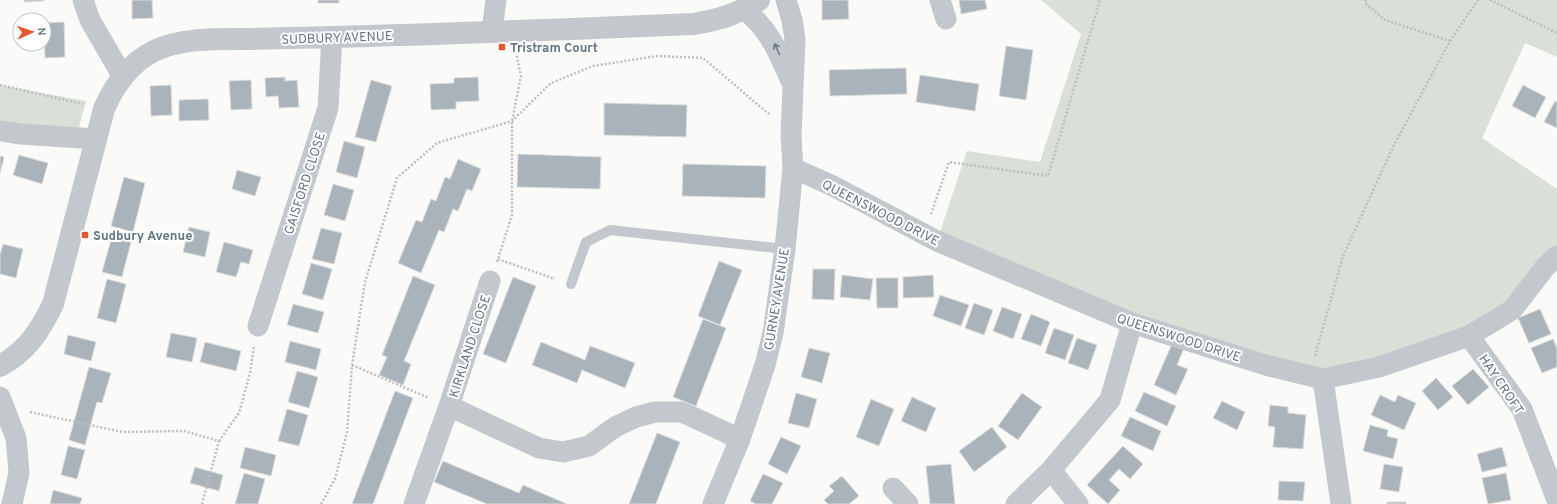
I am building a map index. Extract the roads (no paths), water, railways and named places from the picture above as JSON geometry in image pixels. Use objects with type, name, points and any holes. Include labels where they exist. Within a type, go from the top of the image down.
[{"type":"street","points":[[83,0],[90,20],[123,77]]},
{"type":"street","points":[[496,0],[501,31]]},
{"type":"street","name":"GURNEY AVENUE","points":[[713,504],[740,439],[765,365],[773,332],[785,250],[792,168],[792,85],[795,38],[786,0]]},
{"type":"street","name":"SUDBURY AVENUE","points":[[0,366],[8,362],[26,347],[41,329],[53,304],[104,109],[112,91],[123,77],[138,62],[154,51],[173,45],[207,40],[694,24],[720,20],[752,5]]},
{"type":"street","name":"GURNEY AVENUE","points":[[752,5],[757,20],[774,43],[792,85]]},
{"type":"street","name":"GAISFORD CLOSE","points":[[258,326],[328,108],[332,37]]},
{"type":"street","points":[[0,131],[21,134],[96,139]]},
{"type":"street","name":"QUEENSWOOD DRIVE","points":[[792,168],[833,186],[937,241],[1132,323],[1269,366],[1316,378],[1379,367],[1469,336],[1512,310],[1546,266],[1557,256]]},
{"type":"street","name":"KIRKLAND CLOSE","points":[[490,281],[449,406],[539,448],[562,452],[589,446],[615,427],[636,417],[655,412],[682,412],[740,439]]},
{"type":"street","points":[[1016,504],[1051,470],[1110,400],[1132,323]]},
{"type":"street","name":"HAY CROFT","points":[[1469,336],[1522,409],[1557,500]]},
{"type":"street","points":[[1316,378],[1341,504]]},
{"type":"street","points":[[2,402],[16,438],[19,473],[12,504]]},
{"type":"street","points":[[414,504],[449,406]]},
{"type":"street","points":[[1051,470],[1078,504]]},
{"type":"street","points":[[893,488],[908,504]]},
{"type":"lane","points":[[571,284],[586,242],[610,230],[785,250]]},
{"type":"place","name":"Tristram Court","points":[[502,47]]},
{"type":"place","name":"Sudbury Avenue","points":[[85,235]]}]
